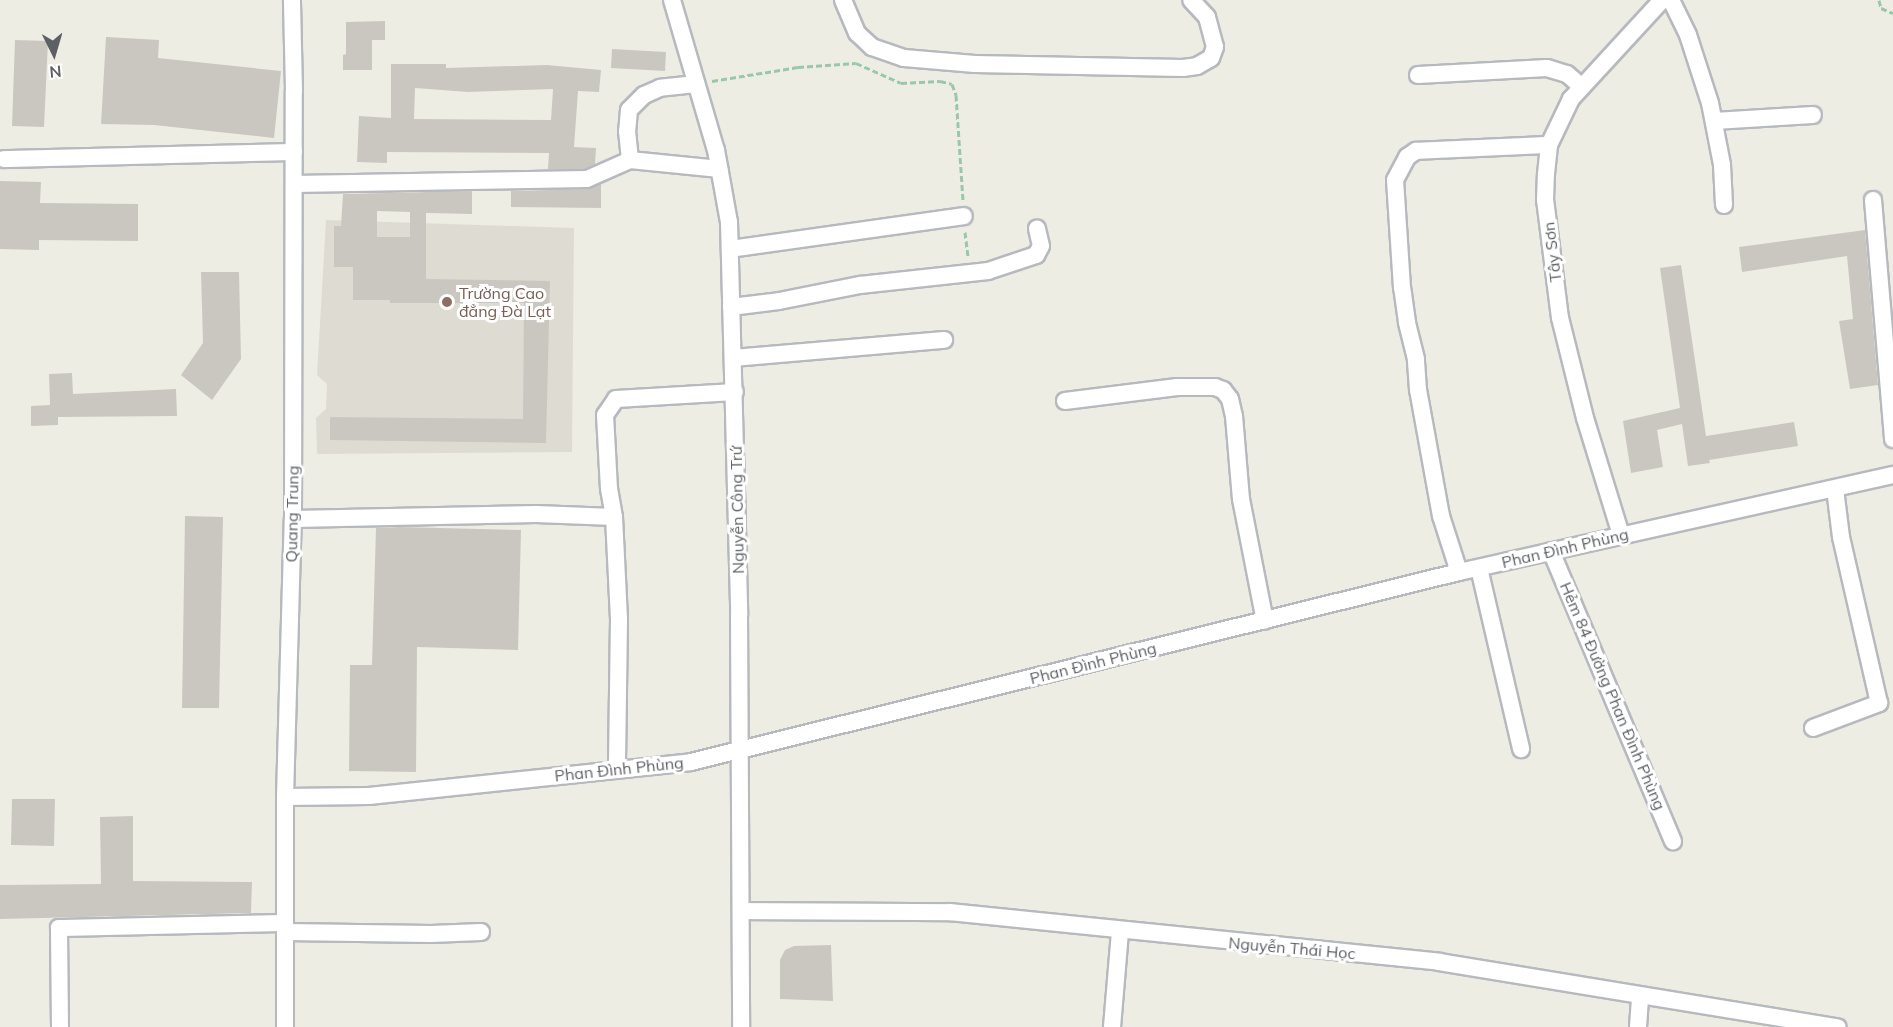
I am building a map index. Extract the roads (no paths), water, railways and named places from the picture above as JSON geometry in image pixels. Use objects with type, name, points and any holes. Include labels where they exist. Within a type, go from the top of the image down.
[{"type":"street","name":"Quang Trung","points":[[285,1027],[285,797],[293,519],[292,0]]},
{"type":"street","name":"Nguyễn Công Trứ","points":[[672,0],[720,169],[728,212],[735,392],[741,749],[741,1027]]},
{"type":"street","points":[[843,0],[857,33],[872,47],[904,58],[975,64],[1183,68],[1197,66],[1211,58],[1215,47],[1207,17],[1191,0]]},
{"type":"street","name":"Tây Sơn","points":[[1621,535],[1585,418],[1560,318],[1545,200],[1549,145],[1570,99],[1662,0]]},
{"type":"street","points":[[1671,0],[1688,35],[1714,121],[1722,165],[1724,205]]},
{"type":"street","points":[[1418,75],[1547,68],[1567,74],[1581,86]]},
{"type":"street","points":[[630,160],[627,131],[629,110],[644,95],[660,88],[696,84]]},
{"type":"street","points":[[1714,121],[1813,115]]},
{"type":"street","points":[[1459,572],[1441,516],[1418,390],[1416,359],[1402,288],[1395,180],[1407,157],[1416,151],[1549,145]]},
{"type":"street","points":[[4,159],[294,152]]},
{"type":"street","points":[[294,184],[586,179],[630,160],[720,169]]},
{"type":"street","points":[[1874,200],[1893,439]]},
{"type":"street","points":[[730,249],[964,216]]},
{"type":"street","points":[[731,307],[779,301],[860,285],[988,271],[1036,255],[1041,246],[1037,228]]},
{"type":"street","points":[[733,358],[944,340]]},
{"type":"street","points":[[1065,401],[1177,387],[1215,387],[1223,390],[1230,399],[1234,416],[1241,499],[1265,621]]},
{"type":"street","points":[[617,770],[619,619],[614,517],[605,416],[616,399],[735,392]]},
{"type":"street","name":"Phan Đình Phùng","points":[[285,797],[369,796],[691,762],[1459,572],[1893,475]]},
{"type":"street","points":[[1813,728],[1879,703],[1841,537],[1834,489]]},
{"type":"street","points":[[293,519],[536,514],[614,517]]},
{"type":"street","name":"Hẻm 84 Đường Phan Đình Phùng","points":[[1551,551],[1673,841]]},
{"type":"street","points":[[1479,568],[1521,749]]},
{"type":"street","name":"Nguyễn Thái Học","points":[[742,911],[951,912],[1439,962],[1641,997],[1838,1027]]},
{"type":"street","points":[[60,1027],[59,928],[285,928],[431,934],[481,932]]},
{"type":"street","points":[[1112,1027],[1120,931]]},
{"type":"street","points":[[1638,1027],[1641,997]]},
{"type":"place","name":"Trường Cao đẳng Đà Lạt","points":[[447,302]]}]
